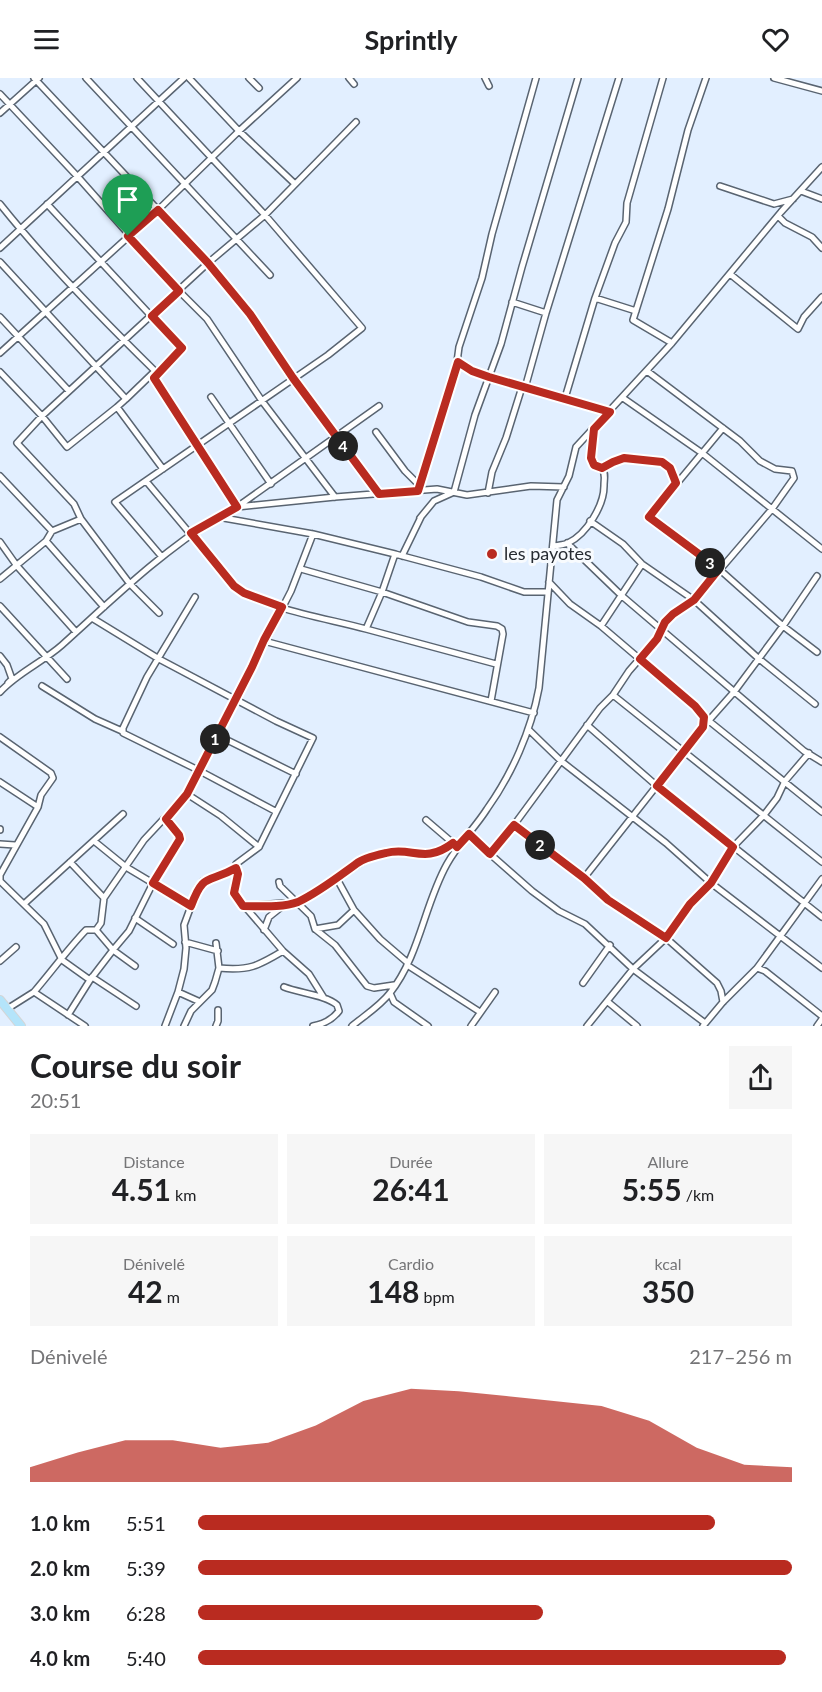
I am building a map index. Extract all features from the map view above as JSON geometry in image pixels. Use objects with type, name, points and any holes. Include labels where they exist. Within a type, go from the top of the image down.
[{"type":"highway","points":[[2,1005],[21,1026]]},
{"type":"street","points":[[86,78],[270,274]]},
{"type":"street","points":[[137,78],[264,215],[362,328],[262,401],[115,502],[162,557]]},
{"type":"street","points":[[0,248],[184,78]]},
{"type":"street","points":[[189,78],[239,131],[294,183]]},
{"type":"street","points":[[249,78],[259,88]]},
{"type":"street","points":[[0,353],[158,210],[297,78]]},
{"type":"street","points":[[349,78],[354,84]]},
{"type":"street","points":[[485,78],[489,86],[492,78]]},
{"type":"street","points":[[418,488],[458,362],[459,347],[482,278],[492,234],[536,78]]},
{"type":"street","points":[[454,492],[475,415],[501,344],[578,78]]},
{"type":"street","points":[[488,493],[492,472],[524,388],[619,78]]},
{"type":"street","points":[[565,398],[595,298],[615,243],[626,222],[627,203],[663,78]]},
{"type":"street","points":[[672,343],[633,320],[668,209],[688,130],[706,78]]},
{"type":"street","points":[[774,78],[822,91]]},
{"type":"street","points":[[0,113],[36,79],[208,263],[250,314],[293,378],[379,494]]},
{"type":"street","points":[[0,94],[77,176],[128,236],[207,319],[262,401],[335,497]]},
{"type":"street","points":[[159,613],[130,584],[81,519],[74,504],[17,443],[69,391],[208,263],[264,215],[356,122]]},
{"type":"street","points":[[243,906],[297,902],[337,879],[357,863],[389,852],[428,854],[442,851],[455,845],[469,834],[500,789],[534,713],[539,688],[557,500],[569,476],[576,447],[672,343],[822,167]]},
{"type":"street","points":[[720,186],[774,204],[794,199]]},
{"type":"street","points":[[801,191],[822,199]]},
{"type":"street","points":[[0,204],[20,230],[154,375],[196,447],[237,507]]},
{"type":"street","points":[[0,372],[42,416],[67,447],[117,407],[182,348],[47,204]]},
{"type":"street","points":[[778,216],[785,223],[812,237],[822,248]]},
{"type":"street","points":[[0,262],[126,399]]},
{"type":"street","points":[[730,274],[798,329],[804,317],[822,297]]},
{"type":"street","points":[[595,298],[636,311]]},
{"type":"street","points":[[512,302],[546,313]]},
{"type":"street","points":[[0,317],[69,391]]},
{"type":"street","points":[[458,362],[472,371],[489,377],[610,412]]},
{"type":"street","points":[[490,854],[600,708],[657,639],[661,629],[673,614],[694,600],[772,509],[794,478],[794,472],[790,470],[775,469],[760,461],[740,441],[647,371]]},
{"type":"street","points":[[211,397],[271,484]]},
{"type":"street","points":[[623,398],[702,453],[822,549]]},
{"type":"street","points":[[1,691],[60,647],[191,533],[237,507],[380,406]]},
{"type":"street","points":[[117,407],[163,469]]},
{"type":"street","points":[[723,428],[649,517],[719,569],[783,626],[817,652]]},
{"type":"street","points":[[554,546],[567,543],[577,536],[599,508],[604,495],[606,474],[602,468],[592,462],[594,429]]},
{"type":"street","points":[[376,432],[418,488]]},
{"type":"street","points":[[602,468],[624,458],[662,462],[670,468],[676,483]]},
{"type":"street","points":[[0,476],[52,531]]},
{"type":"street","points":[[146,480],[234,586],[244,593],[282,607],[496,664]]},
{"type":"street","points":[[237,507],[379,494],[418,488],[454,492],[462,496],[531,486],[564,487]]},
{"type":"street","points":[[402,556],[437,489]]},
{"type":"street","points":[[420,518],[434,501],[454,492]]},
{"type":"street","points":[[219,517],[313,534],[395,554],[481,577],[524,592],[548,592]]},
{"type":"street","points":[[0,579],[46,541],[52,531],[81,519]]},
{"type":"street","points":[[590,521],[623,544],[642,564],[694,600],[758,658],[815,704]]},
{"type":"street","points":[[96,930],[101,923],[104,898],[144,840],[187,794],[301,569],[313,534]]},
{"type":"street","points":[[46,541],[104,607]]},
{"type":"street","points":[[0,542],[17,566],[76,632]]},
{"type":"street","points":[[567,543],[622,596],[734,692],[822,762]]},
{"type":"street","points":[[366,629],[395,554]]},
{"type":"street","points":[[601,626],[642,564]]},
{"type":"street","points":[[301,569],[382,592],[468,621],[502,629],[491,701]]},
{"type":"street","points":[[584,878],[703,727],[734,692],[817,576]]},
{"type":"street","points":[[549,582],[570,604],[601,626],[700,711],[704,717],[703,727]]},
{"type":"street","points":[[122,730],[139,692],[195,597]]},
{"type":"street","points":[[0,606],[67,679]]},
{"type":"street","points":[[92,618],[159,658],[313,738],[259,847],[236,864],[238,874],[234,893],[264,930],[309,974],[324,998]]},
{"type":"street","points":[[264,640],[534,713]]},
{"type":"street","points":[[0,657],[12,679],[1,691]]},
{"type":"street","points":[[42,686],[95,719],[122,730],[125,735],[275,811]]},
{"type":"street","points":[[613,695],[822,862]]},
{"type":"street","points":[[709,721],[822,812]]},
{"type":"street","points":[[587,725],[657,786],[822,917]]},
{"type":"street","points":[[528,729],[561,761],[666,843],[711,883],[822,968]]},
{"type":"street","points":[[217,735],[296,774]]},
{"type":"street","points":[[0,737],[53,778],[41,795],[38,807],[15,845],[0,876],[0,881],[44,924],[62,960],[135,1006]]},
{"type":"street","points":[[587,1026],[633,969],[666,938],[690,904],[711,883],[733,847],[764,815],[777,798],[785,781],[809,753]]},
{"type":"street","points":[[0,782],[38,807]]},
{"type":"street","points":[[187,794],[221,816],[259,847]]},
{"type":"street","points":[[24,904],[123,814]]},
{"type":"street","points":[[68,1015],[91,979],[129,931],[153,883],[180,839],[166,819]]},
{"type":"street","points":[[426,820],[455,845]]},
{"type":"street","points":[[514,825],[584,878],[608,900],[666,938],[717,983],[722,991],[723,1002]]},
{"type":"street","points":[[469,834],[541,897],[559,911],[585,924],[633,969],[704,1025],[757,968],[822,879]]},
{"type":"street","points":[[94,841],[126,867],[191,906]]},
{"type":"street","points":[[0,844],[15,845]]},
{"type":"street","points":[[353,1026],[390,993],[408,964],[438,882],[455,845]]},
{"type":"street","points":[[70,862],[104,898]]},
{"type":"street","points":[[165,1026],[184,969],[184,925],[198,887],[203,882],[236,868]]},
{"type":"street","points":[[337,879],[354,910],[380,939],[408,964],[480,1012]]},
{"type":"street","points":[[279,882],[280,886],[311,916],[315,929],[335,945],[367,986],[374,988],[394,986]]},
{"type":"street","points":[[264,930],[269,918],[285,904]]},
{"type":"street","points":[[315,929],[338,925],[354,910]]},
{"type":"street","points":[[135,918],[174,944]]},
{"type":"street","points":[[2,1005],[34,992],[86,930],[96,930],[113,950],[135,966]]},
{"type":"street","points":[[185,942],[218,951]]},
{"type":"street","points":[[184,1026],[198,1002],[212,990],[219,968],[216,943]]},
{"type":"street","points":[[583,983],[610,945]]},
{"type":"street","points":[[0,961],[16,947]]},
{"type":"street","points":[[219,968],[238,970],[250,968],[284,951]]},
{"type":"street","points":[[757,968],[765,971],[822,1018],[817,1026]]},
{"type":"street","points":[[284,987],[333,1001],[339,1011],[329,1020],[314,1026]]},
{"type":"street","points":[[34,992],[85,1026]]},
{"type":"street","points":[[178,992],[198,1002]]},
{"type":"street","points":[[471,1026],[495,992]]},
{"type":"street","points":[[390,993],[394,1002],[428,1026]]},
{"type":"street","points":[[608,1002],[637,1026]]},
{"type":"street","points":[[216,1026],[218,1010]]},
{"type":"place","name":"les payotes","points":[[492,554]]},
{"type":"route","points":[[158,210],[208,263],[250,314],[293,378],[379,494],[418,491],[458,362],[472,371],[489,377],[610,412],[594,429],[591,458],[594,465],[602,468],[624,458],[662,462],[670,468],[676,483],[649,517],[719,569],[694,600],[665,622],[657,639],[640,659],[695,706],[704,717],[703,727],[657,786],[733,847],[711,883],[690,904],[666,938],[608,900],[584,878],[514,825],[490,854],[469,834],[457,847],[453,843],[436,853],[389,852],[357,863],[337,879],[297,902],[285,904],[243,906],[234,893],[238,874],[236,868],[200,884],[191,906],[153,883],[180,839],[166,819],[187,794],[282,607],[244,593],[234,586],[191,533],[237,507],[196,447],[154,378],[182,348],[152,316],[179,291],[128,236],[158,210]]}]
